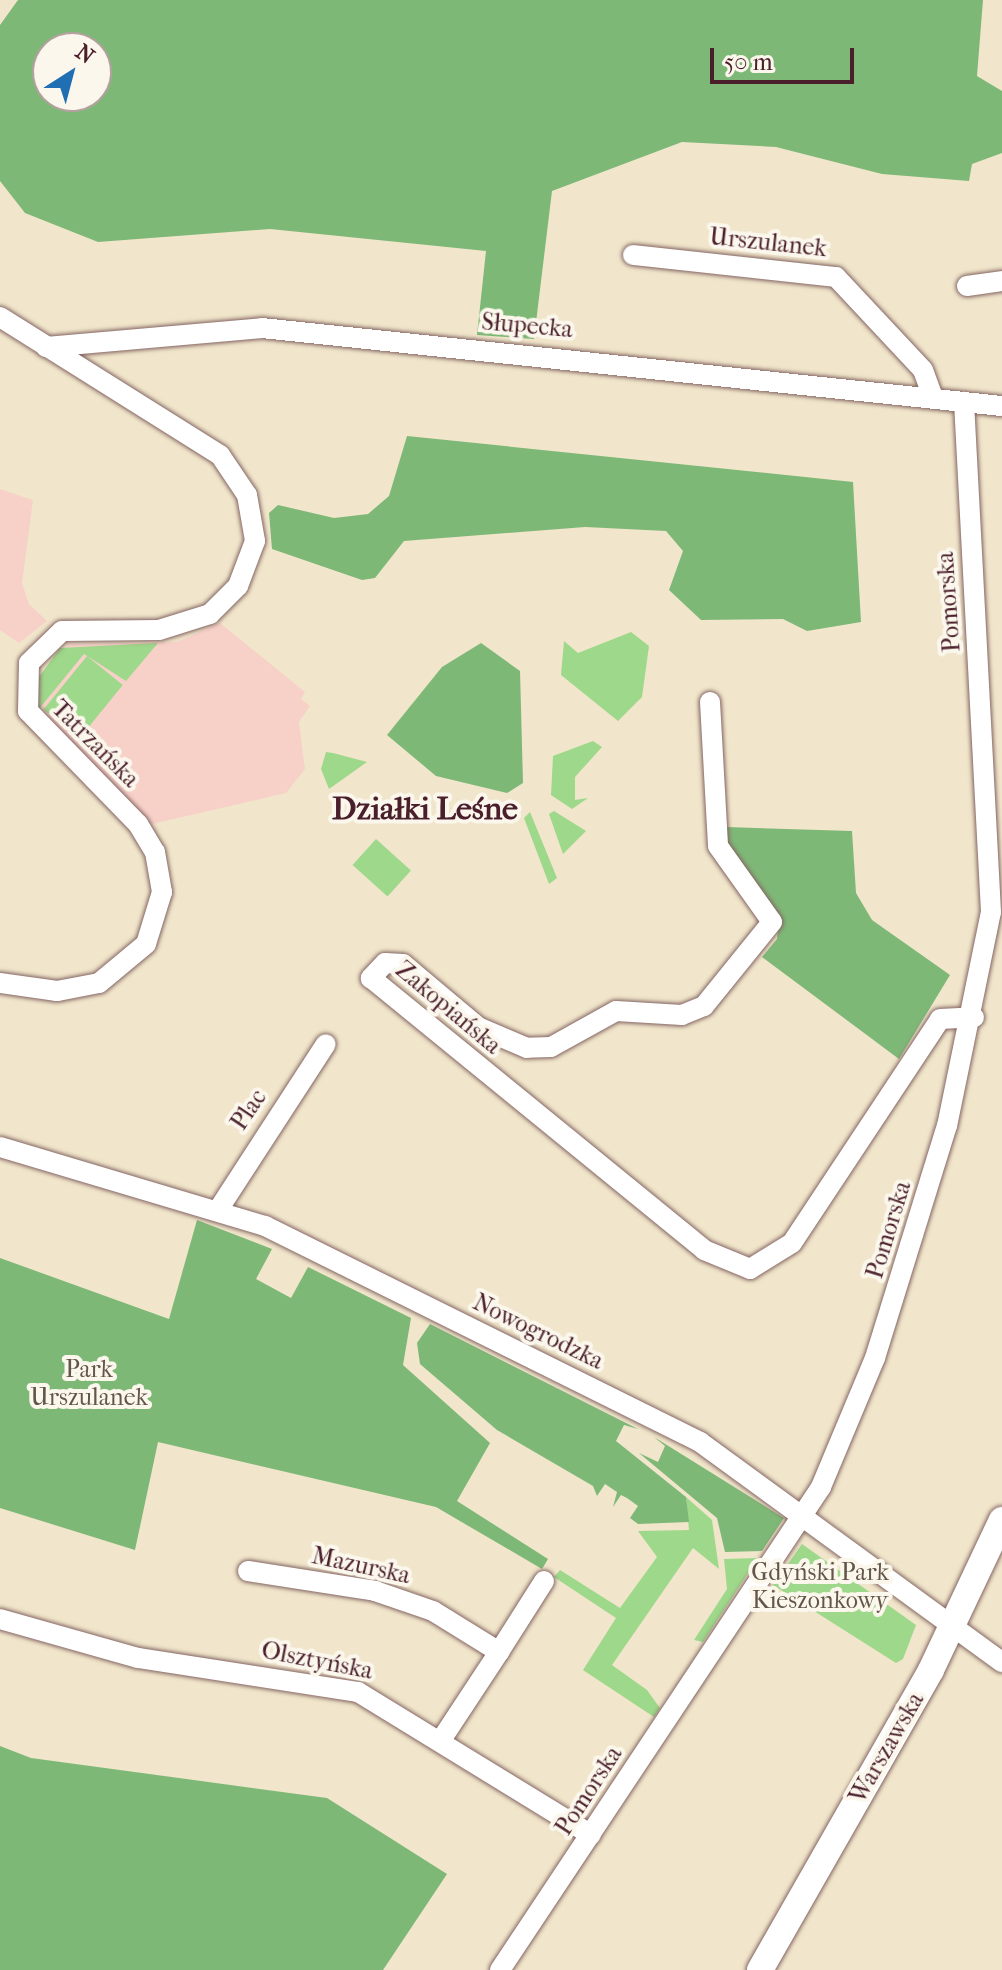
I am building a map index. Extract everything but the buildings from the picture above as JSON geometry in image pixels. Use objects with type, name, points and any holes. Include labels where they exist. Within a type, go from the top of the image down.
[{"type":"street","name":"Urszulanek","points":[[633,255],[836,277],[923,370],[933,398]]},
{"type":"street","points":[[967,286],[1002,281]]},
{"type":"street","name":"Tatrzańska","points":[[0,317],[220,455],[247,495],[255,541],[238,586],[210,614],[159,630],[62,631],[29,663],[28,711],[138,824],[155,852],[162,892],[146,944],[99,983],[57,991],[0,983]]},
{"type":"street","name":"Słupecka","points":[[46,347],[262,328],[1002,406]]},
{"type":"street","name":"Pomorska","points":[[500,1970],[805,1516],[889,1320],[974,1017],[991,912],[964,402]]},
{"type":"street","name":"Zakopiańska","points":[[710,702],[718,846],[772,922],[704,1006],[682,1015],[616,1011],[551,1047],[527,1048],[478,1027],[403,964],[385,963],[371,978],[704,1250],[750,1269],[792,1243],[940,1019],[974,1017]]},
{"type":"street","name":"Plac","points":[[220,1207],[326,1044]]},
{"type":"street","name":"Nowogrodzka","points":[[0,1147],[220,1207],[700,1442],[1002,1662]]},
{"type":"street","name":"Warszawska","points":[[760,1970],[953,1626],[1002,1520]]},
{"type":"street","name":"Mazurska","points":[[248,1571],[375,1591],[433,1611],[499,1652]]},
{"type":"street","points":[[441,1740],[544,1581]]},
{"type":"street","name":"Olsztyńska","points":[[0,1619],[138,1658],[358,1692],[441,1740],[591,1835]]},
{"type":"shaded area","points":[[0,489],[33,500],[22,583],[29,604],[47,621],[19,643],[0,630]]},
{"type":"shaded area","points":[[220,623],[305,692],[301,699],[310,706],[299,722],[305,769],[286,793],[152,824],[44,716],[39,677],[69,644],[177,642]]},
{"type":"green space","points":[[18,0],[983,0],[977,76],[1002,91],[1002,153],[972,164],[969,181],[882,174],[776,147],[682,142],[552,191],[534,339],[477,335],[486,251],[270,229],[98,242],[25,213],[0,181],[0,25]]},
{"type":"green space","points":[[407,436],[853,482],[861,622],[807,631],[783,619],[701,620],[669,590],[683,551],[666,531],[585,527],[404,541],[375,578],[362,580],[272,549],[269,513],[278,505],[334,518],[368,514],[389,496]]},
{"type":"green space","points":[[631,632],[649,646],[642,697],[618,721],[561,675],[564,641],[578,653]]},
{"type":"green space","points":[[158,643],[126,681],[84,654],[39,709],[39,677],[60,648]]},
{"type":"green space","points":[[481,643],[520,671],[523,783],[507,793],[436,776],[387,735],[442,667]]},
{"type":"green space","points":[[87,656],[123,685],[79,739],[44,710]]},
{"type":"green space","points":[[593,741],[602,747],[575,777],[575,800],[588,798],[572,809],[551,795],[553,756]]},
{"type":"green space","points":[[326,752],[367,762],[329,789],[321,769]]},
{"type":"green space","points":[[554,811],[586,831],[563,854],[549,814]]},
{"type":"green space","points":[[530,812],[557,878],[549,884],[524,818]]},
{"type":"green space","points":[[726,827],[852,831],[856,893],[872,920],[950,975],[899,1059],[762,957],[777,939],[779,919],[729,851]]},
{"type":"green space","points":[[376,839],[411,870],[388,896],[353,865]]},
{"type":"green space","name":"Park Urszulanek","points":[[197,1220],[272,1249],[256,1279],[291,1298],[308,1267],[411,1318],[403,1365],[490,1443],[457,1501],[548,1559],[542,1569],[436,1507],[158,1442],[135,1550],[0,1508],[0,1258],[169,1319]]},
{"type":"green space","points":[[430,1324],[638,1429],[624,1425],[616,1441],[686,1497],[689,1522],[638,1524],[630,1518],[638,1506],[627,1498],[621,1495],[613,1507],[617,1492],[605,1484],[597,1496],[593,1486],[497,1430],[420,1364],[417,1343]]},
{"type":"green space","points":[[654,1437],[784,1518],[762,1551],[725,1552],[717,1518],[639,1453],[658,1462],[665,1446]]},
{"type":"green space","points":[[686,1497],[712,1520],[719,1569],[693,1548],[612,1665],[647,1690],[660,1708],[654,1717],[583,1670],[616,1618],[554,1577],[560,1570],[620,1608],[657,1557],[638,1531],[689,1530]]},
{"type":"green space","name":"Gdyński Park Kieszonkowy","points":[[802,1544],[916,1625],[903,1659],[896,1663],[773,1585]]},
{"type":"green space","points":[[758,1558],[703,1642],[694,1640],[727,1589],[724,1559]]},
{"type":"green space","points":[[0,1746],[31,1758],[327,1798],[447,1874],[383,1970],[0,1970]]},
{"type":"district","name":"Działki Leśne","points":[[425,809]]}]
